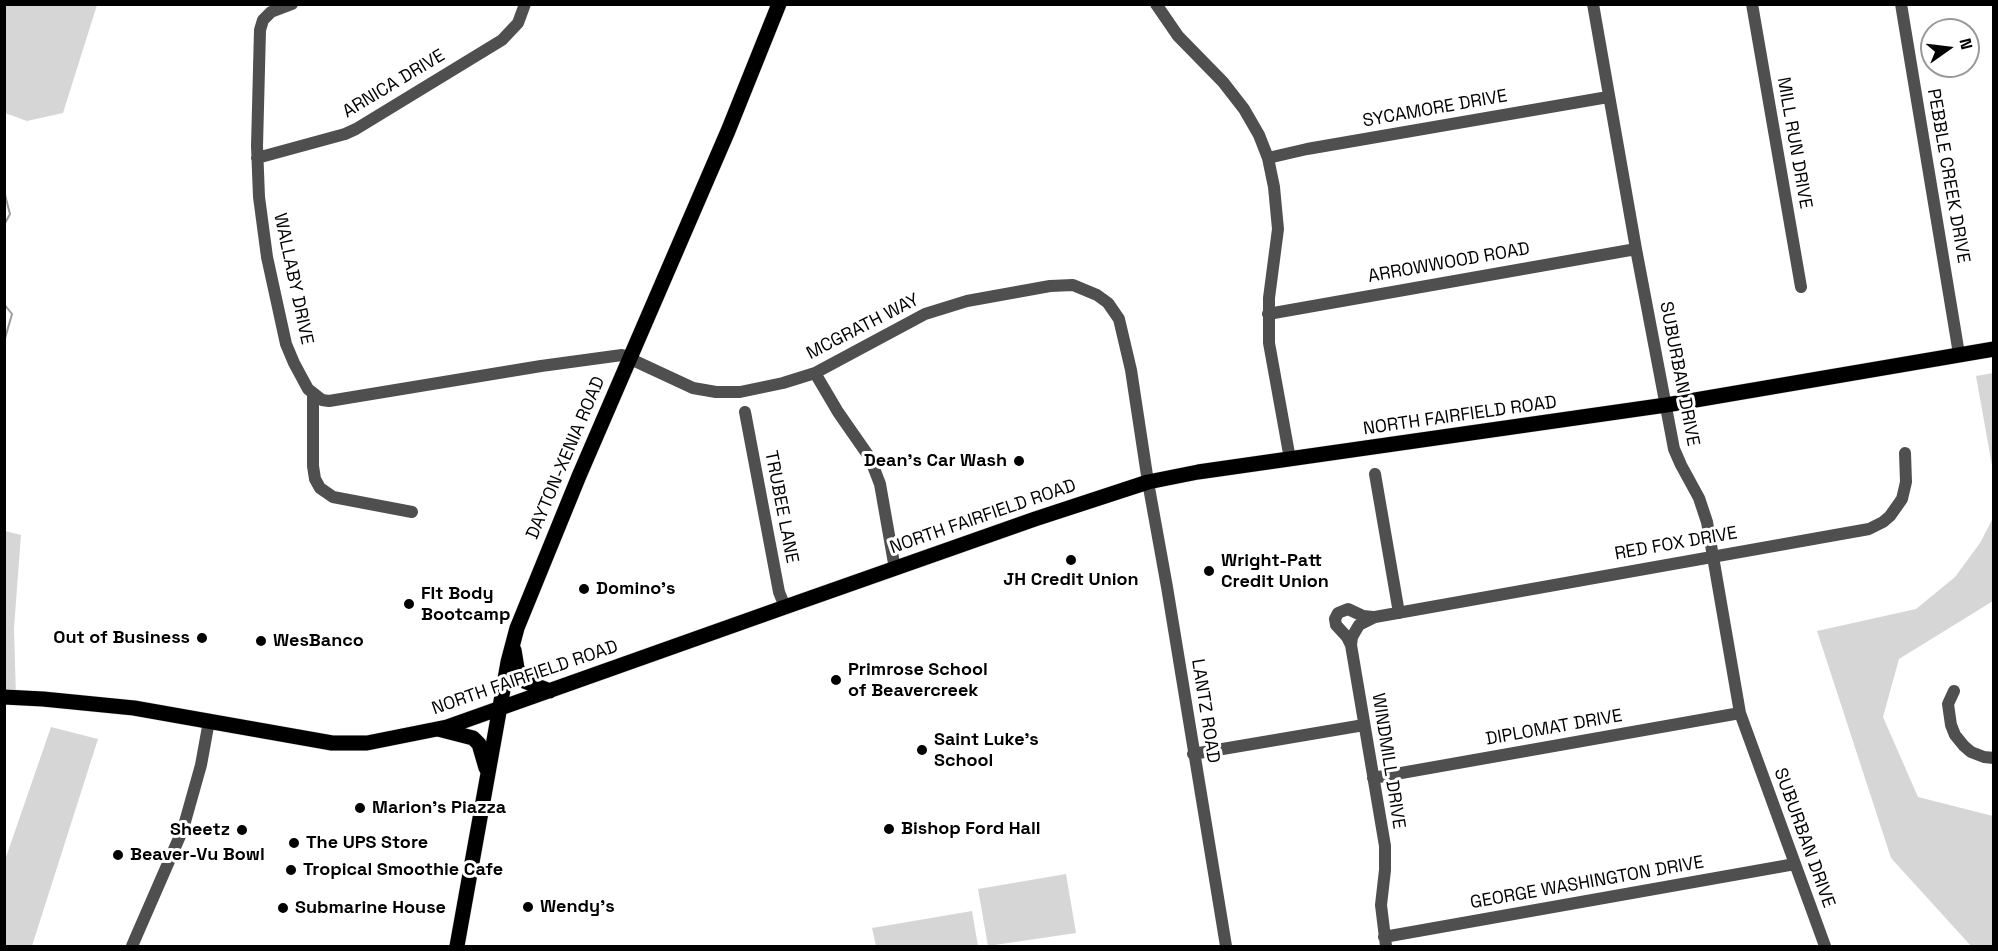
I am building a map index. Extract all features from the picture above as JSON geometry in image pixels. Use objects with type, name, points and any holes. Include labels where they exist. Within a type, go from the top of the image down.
[{"type":"main road","name":"DAYTON-XENIA ROAD","points":[[457,946],[512,644],[542,563],[728,131],[779,4]]},
{"type":"main road","name":"NORTH FAIRFIELD ROAD","points":[[4,698],[43,699],[134,708],[332,743],[367,743],[438,729],[1035,519],[1148,482],[1290,459],[1666,405],[1994,349]]},
{"type":"main road","points":[[512,644],[517,668],[524,681],[550,691]]},
{"type":"main road","points":[[438,729],[473,738],[479,744],[487,775]]},
{"type":"street","name":"WALLABY DRIVE","points":[[292,4],[271,12],[263,20],[260,30],[257,158],[262,226],[280,324],[294,363],[313,394]]},
{"type":"street","name":"ARNICA DRIVE","points":[[257,158],[356,129],[502,40],[518,23],[525,4]]},
{"type":"street","points":[[1156,4],[1178,36],[1223,82],[1244,109],[1259,135],[1268,158],[1274,187],[1278,229],[1268,314],[1269,343],[1290,459]]},
{"type":"street","name":"SUBURBAN DRIVE","points":[[1593,4],[1608,97],[1666,405],[1677,456],[1702,506],[1740,713],[1825,946]]},
{"type":"street","name":"MILL RUN DRIVE","points":[[1752,4],[1801,287]]},
{"type":"street","name":"PEBBLE CREEK DRIVE","points":[[1900,4],[1959,354]]},
{"type":"street","name":"SYCAMORE DRIVE","points":[[1268,158],[1318,147],[1608,97]]},
{"type":"street","name":"ARROWWOOD ROAD","points":[[1268,314],[1636,249]]},
{"type":"street","name":"MCGRATH WAY","points":[[630,358],[693,387],[716,392],[740,392],[783,383],[815,373],[925,314],[967,301],[1050,286],[1073,285],[1097,295],[1108,303],[1119,319],[1131,370],[1148,482]]},
{"type":"street","points":[[313,394],[322,400],[329,401],[541,366],[622,355],[630,358]]},
{"type":"street","points":[[815,373],[838,412],[870,458],[880,484],[895,569]]},
{"type":"street","points":[[313,394],[313,466],[315,479],[320,488],[333,497],[412,512]]},
{"type":"street","name":"TRUBEE LANE","points":[[745,412],[779,592],[785,607]]},
{"type":"street","name":"RED FOX DRIVE","points":[[1399,613],[1869,529],[1883,522],[1896,509],[1905,489],[1905,453]]},
{"type":"street","points":[[1351,645],[1356,628],[1364,621],[1399,613],[1375,474]]},
{"type":"street","name":"LANTZ ROAD","points":[[1148,482],[1226,946]]},
{"type":"street","points":[[1351,645],[1347,637],[1336,626],[1335,619],[1338,613],[1348,609],[1363,616],[1375,617]]},
{"type":"street","name":"WINDMILL DRIVE","points":[[1351,645],[1386,856],[1381,905],[1385,942]]},
{"type":"street","points":[[1954,691],[1948,704],[1955,735],[1971,752],[1994,758]]},
{"type":"street","name":"DIPLOMAT DRIVE","points":[[1373,778],[1740,713]]},
{"type":"street","points":[[132,946],[182,833],[210,722]]},
{"type":"street","points":[[1193,754],[1364,725]]},
{"type":"street","name":"GEORGE WASHINGTON DRIVE","points":[[1385,942],[1795,864]]},
{"type":"shaded area","points":[[4,5],[97,5],[63,113],[27,121],[5,113]]},
{"type":"shaded area","points":[[1994,373],[1993,471],[1976,376]]},
{"type":"shaded area","points":[[1993,518],[1993,601],[1899,659],[1883,717],[1918,797],[1993,816],[1993,946],[1971,946],[1891,858],[1817,631],[1916,609],[1955,577],[1980,543]]},
{"type":"shaded area","points":[[5,531],[21,535],[14,628],[16,698],[5,698]]},
{"type":"shaded area","points":[[51,727],[98,739],[32,946],[5,946],[5,860]]},
{"type":"shaded area","points":[[1066,874],[1076,933],[988,946],[978,889]]},
{"type":"shaded area","points":[[972,911],[978,946],[876,946],[872,928]]},
{"type":"waterway","points":[[4,191],[10,214],[4,225]]},
{"type":"waterway","points":[[4,304],[12,314],[4,342]]},
{"type":"place","name":"Dean's Car Wash","points":[[1019,461]]},
{"type":"place","name":"JH Credit Union","points":[[1071,560]]},
{"type":"place","name":"Wright-Patt Credit Union","points":[[1209,571]]},
{"type":"place","name":"Domino's","points":[[584,589]]},
{"type":"place","name":"FIt Body Bootcamp","points":[[409,604]]},
{"type":"place","name":"Out of Business","points":[[202,638]]},
{"type":"place","name":"WesBanco","points":[[261,641]]},
{"type":"place","name":"Primrose School of Beavercreek","points":[[836,680]]},
{"type":"place","name":"Saint Luke’s School","points":[[922,750]]},
{"type":"place","name":"Marion's Piazza","points":[[360,808]]},
{"type":"place","name":"Bishop Ford Hall","points":[[889,829]]},
{"type":"place","name":"Sheetz","points":[[242,830]]},
{"type":"place","name":"The UPS Store","points":[[294,843]]},
{"type":"place","name":"Beaver-Vu Bowl","points":[[118,855]]},
{"type":"place","name":"Tropical Smoothie Cafe","points":[[291,870]]},
{"type":"place","name":"Wendy's","points":[[528,907]]},
{"type":"place","name":"Submarine House","points":[[283,908]]}]
